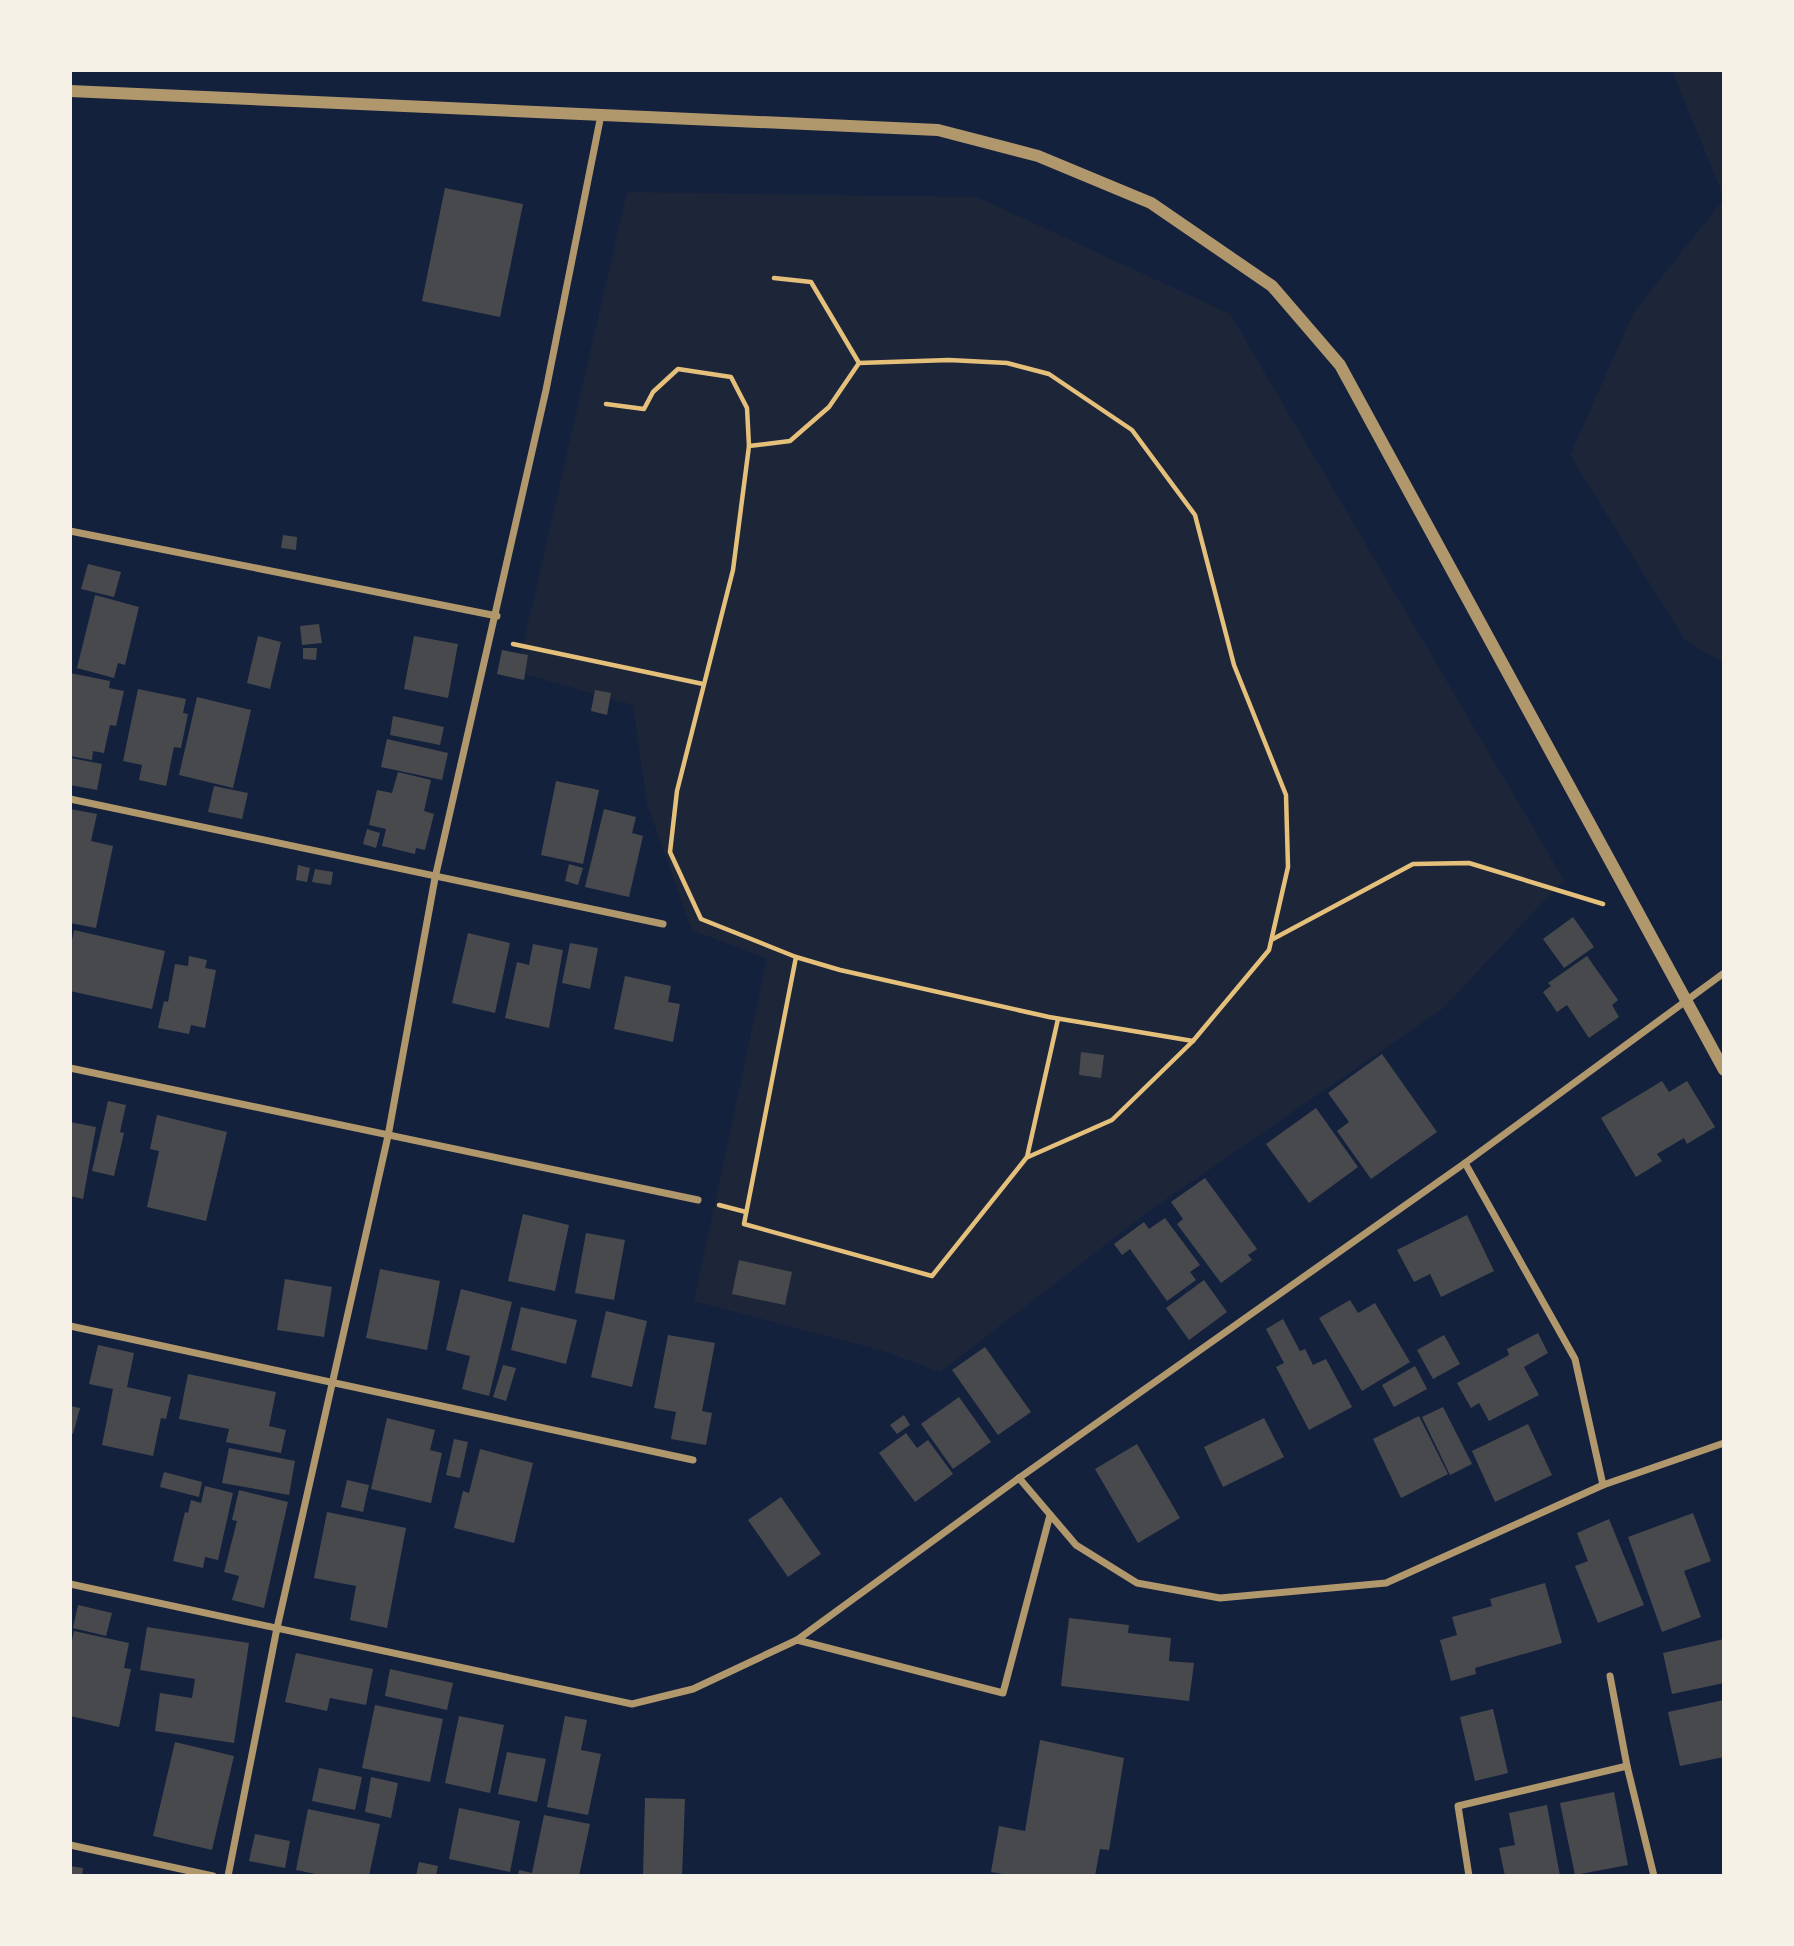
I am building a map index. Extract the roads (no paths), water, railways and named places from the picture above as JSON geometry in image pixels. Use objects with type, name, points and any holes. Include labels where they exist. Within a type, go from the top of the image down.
[{"type":"street","points":[[70,91],[938,130],[1038,156],[1150,203],[1272,286],[1340,365],[1724,1070]]},
{"type":"street","points":[[228,1876],[277,1628],[335,1382],[388,1136],[435,878],[497,616],[546,390],[601,114]]},
{"type":"street","points":[[70,531],[497,616]]},
{"type":"street","points":[[70,799],[663,924]]},
{"type":"street","points":[[70,1584],[632,1704],[693,1689],[797,1640],[1018,1478],[1465,1163],[1724,973]]},
{"type":"street","points":[[70,1068],[698,1200]]},
{"type":"street","points":[[1465,1163],[1575,1359],[1603,1485]]},
{"type":"street","points":[[70,1326],[694,1460]]},
{"type":"street","points":[[1018,1478],[1076,1545],[1137,1583],[1220,1598],[1386,1583],[1603,1485],[1724,1443]]},
{"type":"street","points":[[797,1640],[1003,1693],[1050,1515]]},
{"type":"street","points":[[1610,1676],[1627,1766],[1654,1876]]},
{"type":"street","points":[[1469,1876],[1458,1806],[1627,1766]]},
{"type":"street","points":[[70,1845],[213,1876]]}]
